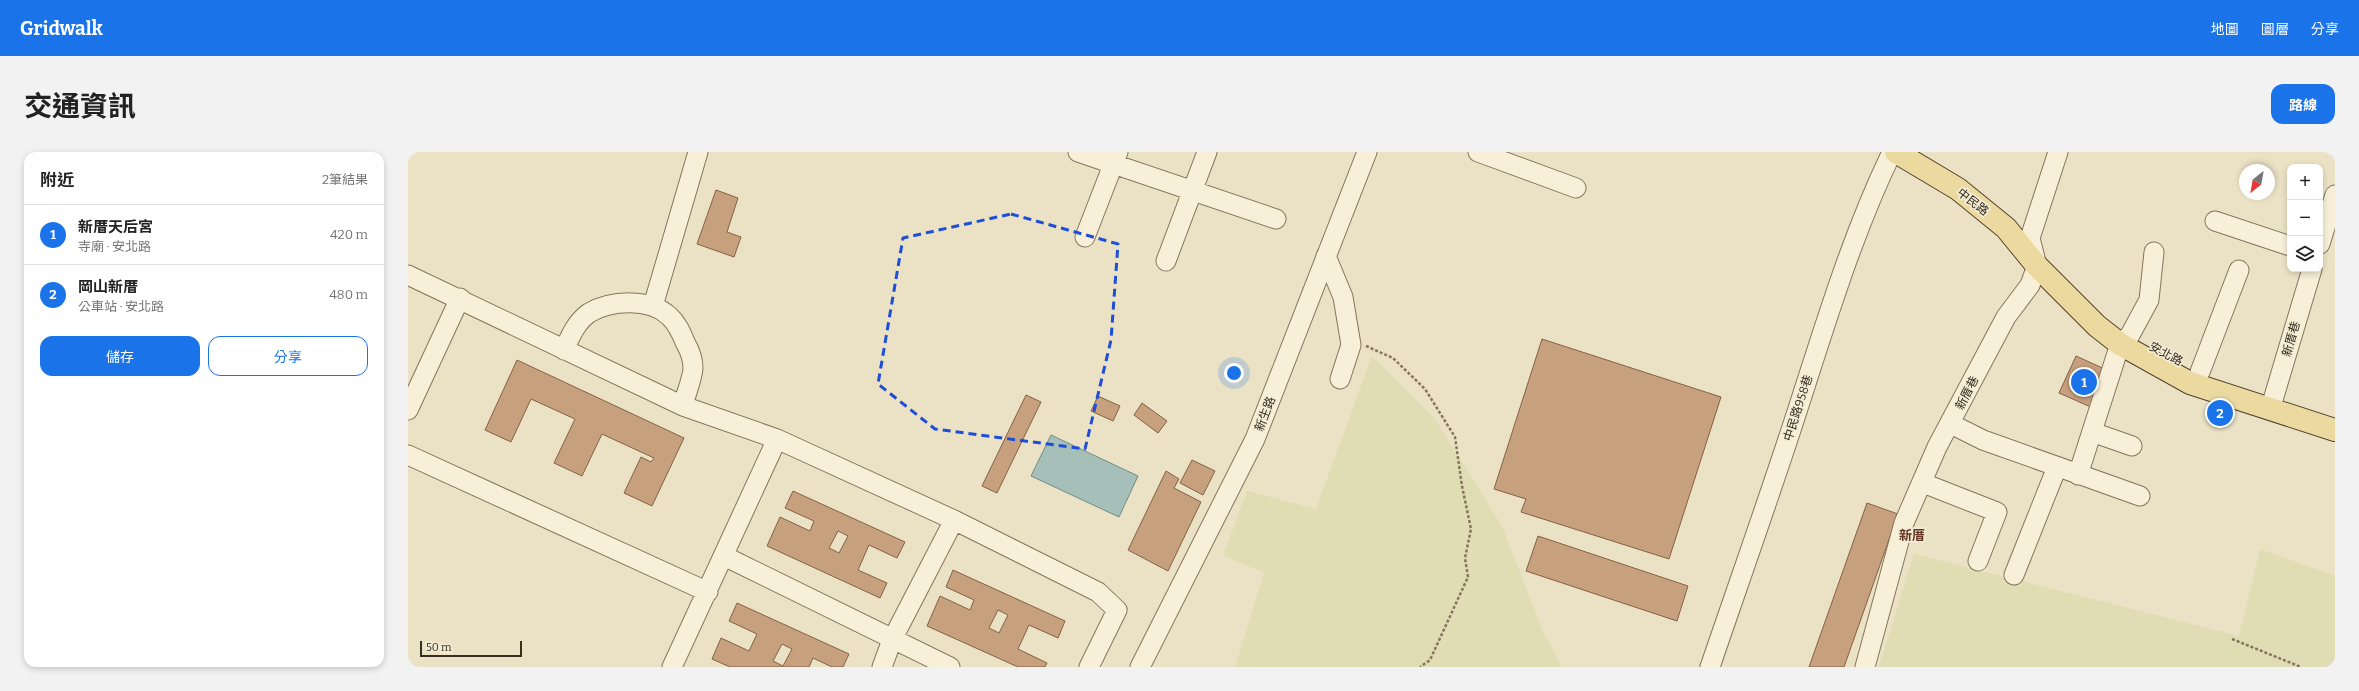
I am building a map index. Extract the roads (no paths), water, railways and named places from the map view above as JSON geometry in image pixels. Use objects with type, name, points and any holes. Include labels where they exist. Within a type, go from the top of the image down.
[{"type":"main road","name":"中民路","points":[[1896,152],[1958,189],[2006,228],[2037,266]]},
{"type":"main road","name":"中民路","points":[[1919,152],[1995,199],[2030,238]]},
{"type":"main road","name":"安北路","points":[[2030,238],[2125,339],[2190,383],[2272,404],[2335,415]]},
{"type":"main road","name":"安北路","points":[[2037,266],[2097,326],[2272,404],[2335,430]]},
{"type":"street","points":[[653,306],[698,152]]},
{"type":"street","points":[[1078,152],[1116,158],[1193,190],[1276,219]]},
{"type":"street","points":[[1166,261],[1206,152]]},
{"type":"street","name":"新生路","points":[[1140,667],[1255,439],[1367,152]]},
{"type":"street","points":[[1478,152],[1576,188]]},
{"type":"street","name":"中民路958巷","points":[[1710,667],[1791,430],[1835,290],[1876,185],[1892,152]]},
{"type":"street","points":[[2037,266],[2030,238],[2058,152]]},
{"type":"street","points":[[1085,237],[1116,158]]},
{"type":"street","points":[[2322,236],[2335,195]]},
{"type":"street","points":[[2215,221],[2287,245]]},
{"type":"street","points":[[2078,475],[2125,339],[2149,300],[2154,252]]},
{"type":"street","points":[[1326,256],[1343,297],[1351,345],[1340,379]]},
{"type":"street","name":"新厝巷","points":[[1865,667],[1904,523],[1923,483],[1937,447],[1951,424],[2006,317],[2030,284],[2037,266]]},
{"type":"street","points":[[2200,372],[2239,270]]},
{"type":"street","name":"新厝巷","points":[[2272,404],[2311,272]]},
{"type":"street","points":[[408,275],[460,298],[564,350],[683,406],[777,439],[954,520],[1098,592],[1117,610],[1089,667]]},
{"type":"street","points":[[408,410],[460,298]]},
{"type":"street","points":[[564,350],[575,327],[589,314],[603,307],[626,303],[653,306],[669,315],[679,327],[689,350],[693,368],[683,406]]},
{"type":"street","points":[[1951,424],[1983,440],[2057,468],[2140,496]]},
{"type":"street","points":[[2092,432],[2132,446]]},
{"type":"street","points":[[672,667],[708,592],[777,439]]},
{"type":"street","points":[[408,455],[708,592]]},
{"type":"street","points":[[2014,575],[2057,468]]},
{"type":"street","points":[[1923,483],[1997,512],[1978,561]]},
{"type":"street","points":[[882,667],[892,640],[954,520]]},
{"type":"street","points":[[724,556],[892,640],[950,667]]},
{"type":"water","points":[[1051,435],[1138,476],[1119,517],[1031,476]]},
{"type":"place","name":"新厝天后宮","points":[[2084,382]]},
{"type":"place","name":"岡山新厝","points":[[2220,413]]},
{"type":"district","name":"新厝","points":[[1912,535]]}]
